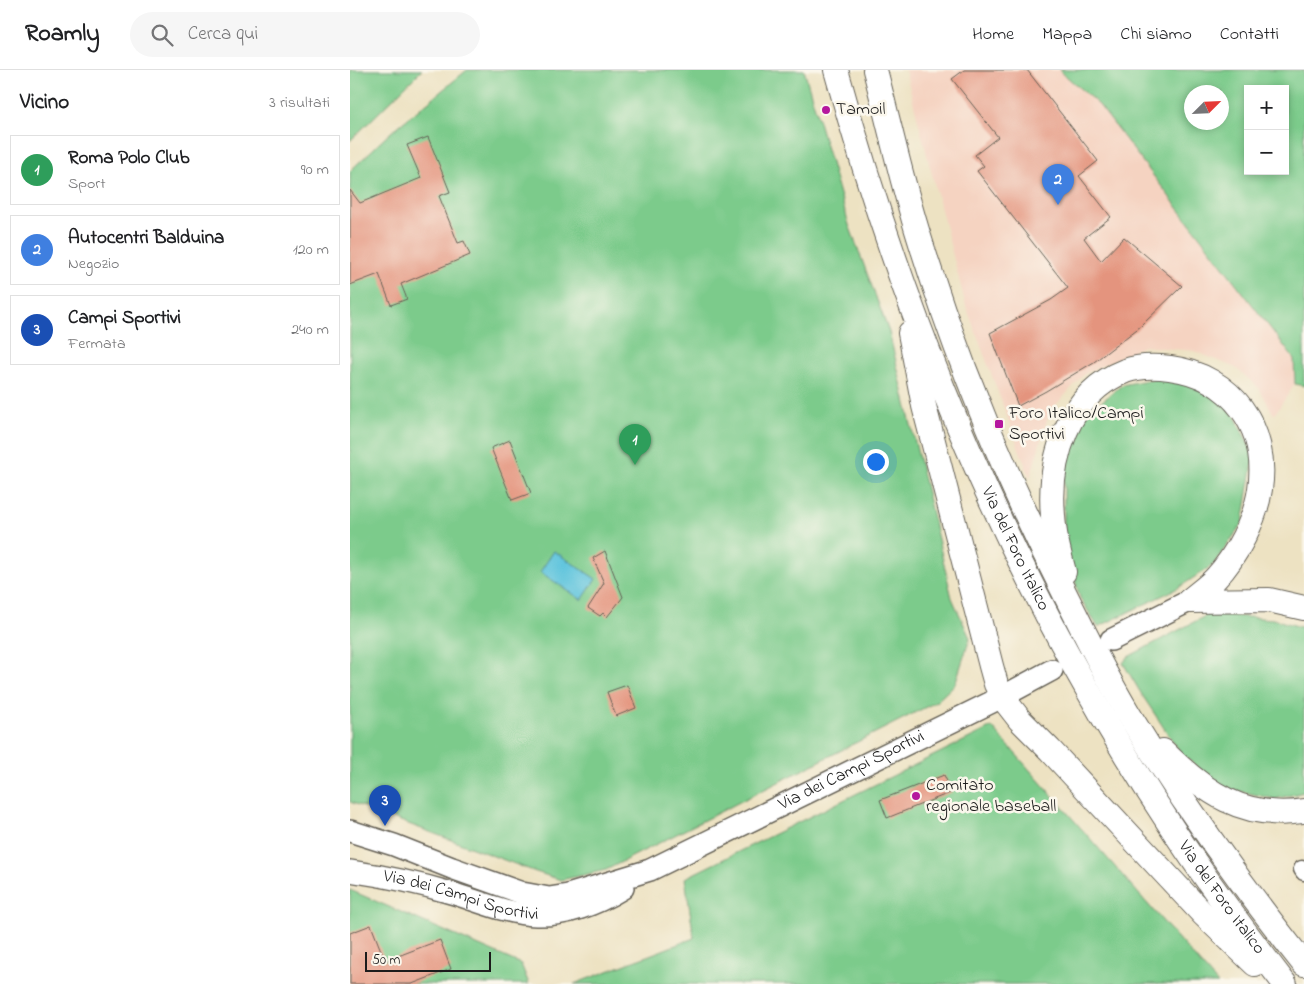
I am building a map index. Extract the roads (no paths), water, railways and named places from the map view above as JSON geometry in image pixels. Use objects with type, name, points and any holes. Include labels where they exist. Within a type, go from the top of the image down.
[{"type":"highway","name":"Via del Foro Italico","points":[[836,70],[858,151],[914,315],[987,492],[1030,581],[1078,673],[1114,736],[1176,835],[1225,905],[1285,984]]},
{"type":"highway","name":"Via del Foro Italico","points":[[875,70],[919,239],[937,292],[1005,468],[1047,559],[1130,717],[1183,799],[1251,896],[1304,964]]},
{"type":"highway","points":[[897,265],[924,406],[991,666],[1002,697],[1020,720],[1202,914],[1276,984]]},
{"type":"highway","points":[[1082,628],[1063,570],[1053,518],[1053,476],[1062,438],[1083,401],[1104,382],[1126,371],[1137,368],[1161,367],[1182,370],[1214,382],[1242,408],[1252,425],[1260,445],[1262,463],[1259,498],[1251,522],[1230,559],[1215,579],[1189,601]]},
{"type":"highway","points":[[1189,601],[1269,600],[1304,608]]},
{"type":"highway","points":[[1130,717],[1183,770],[1221,798],[1254,810],[1275,813],[1304,811]]},
{"type":"main road","points":[[1111,640],[1189,601]]},
{"type":"main road","name":"Via dei Campi Sportivi","points":[[350,871],[450,893],[502,909],[538,915],[569,912],[594,903],[626,886],[650,870],[1002,697],[1052,670]]},
{"type":"main road","name":"Via dei Campi Sportivi","points":[[350,831],[394,844],[501,886],[522,893],[549,898],[568,895],[650,870]]},
{"type":"water","points":[[554,551],[596,579],[582,600],[540,572]]},
{"type":"place","name":"Tamoil","points":[[826,110]]},
{"type":"place","name":"Autocentri Balduina","points":[[1058,205]]},
{"type":"place","name":"Foro Italico/Campi Sportivi","points":[[999,424]]},
{"type":"place","name":"Roma Polo Club","points":[[635,465]]},
{"type":"place","name":"Comitato regionale baseball","points":[[916,796]]},
{"type":"place","name":"Campi Sportivi","points":[[385,826]]}]
